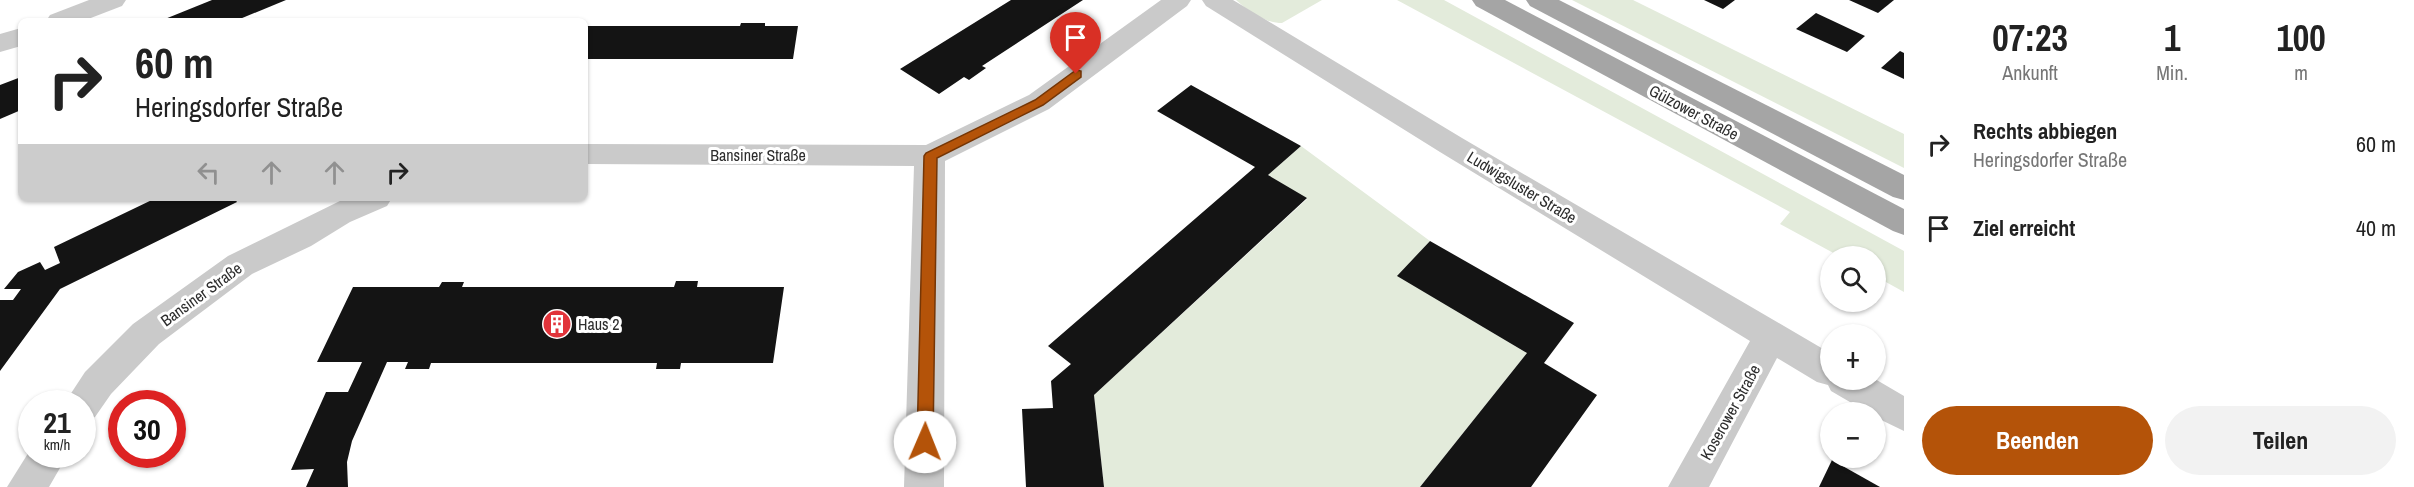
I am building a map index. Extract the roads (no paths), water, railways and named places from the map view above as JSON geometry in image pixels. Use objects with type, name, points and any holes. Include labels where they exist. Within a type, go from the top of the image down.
[{"type":"main road","name":"Gülzower Straße","points":[[1485,0],[1904,223]]},
{"type":"main road","name":"Gülzower Straße","points":[[1539,0],[1904,189]]},
{"type":"street","points":[[67,18],[113,0]]},
{"type":"street","points":[[924,487],[930,156],[1039,102],[1178,0]]},
{"type":"street","name":"Ludwigsluster Straße","points":[[1215,0],[1451,145],[1820,365]]},
{"type":"street","points":[[0,44],[18,37]]},
{"type":"street","name":"Bansiner Straße","points":[[588,154],[930,156]]},
{"type":"street","name":"Bansiner Straße","points":[[93,390],[146,334],[240,265],[369,201]]},
{"type":"street","name":"Koserower Straße","points":[[1688,487],[1771,336]]},
{"type":"street","points":[[1861,390],[1904,415]]},
{"type":"street","points":[[27,487],[40,468]]},
{"type":"place","name":"Haus 2","points":[[557,324]]}]
